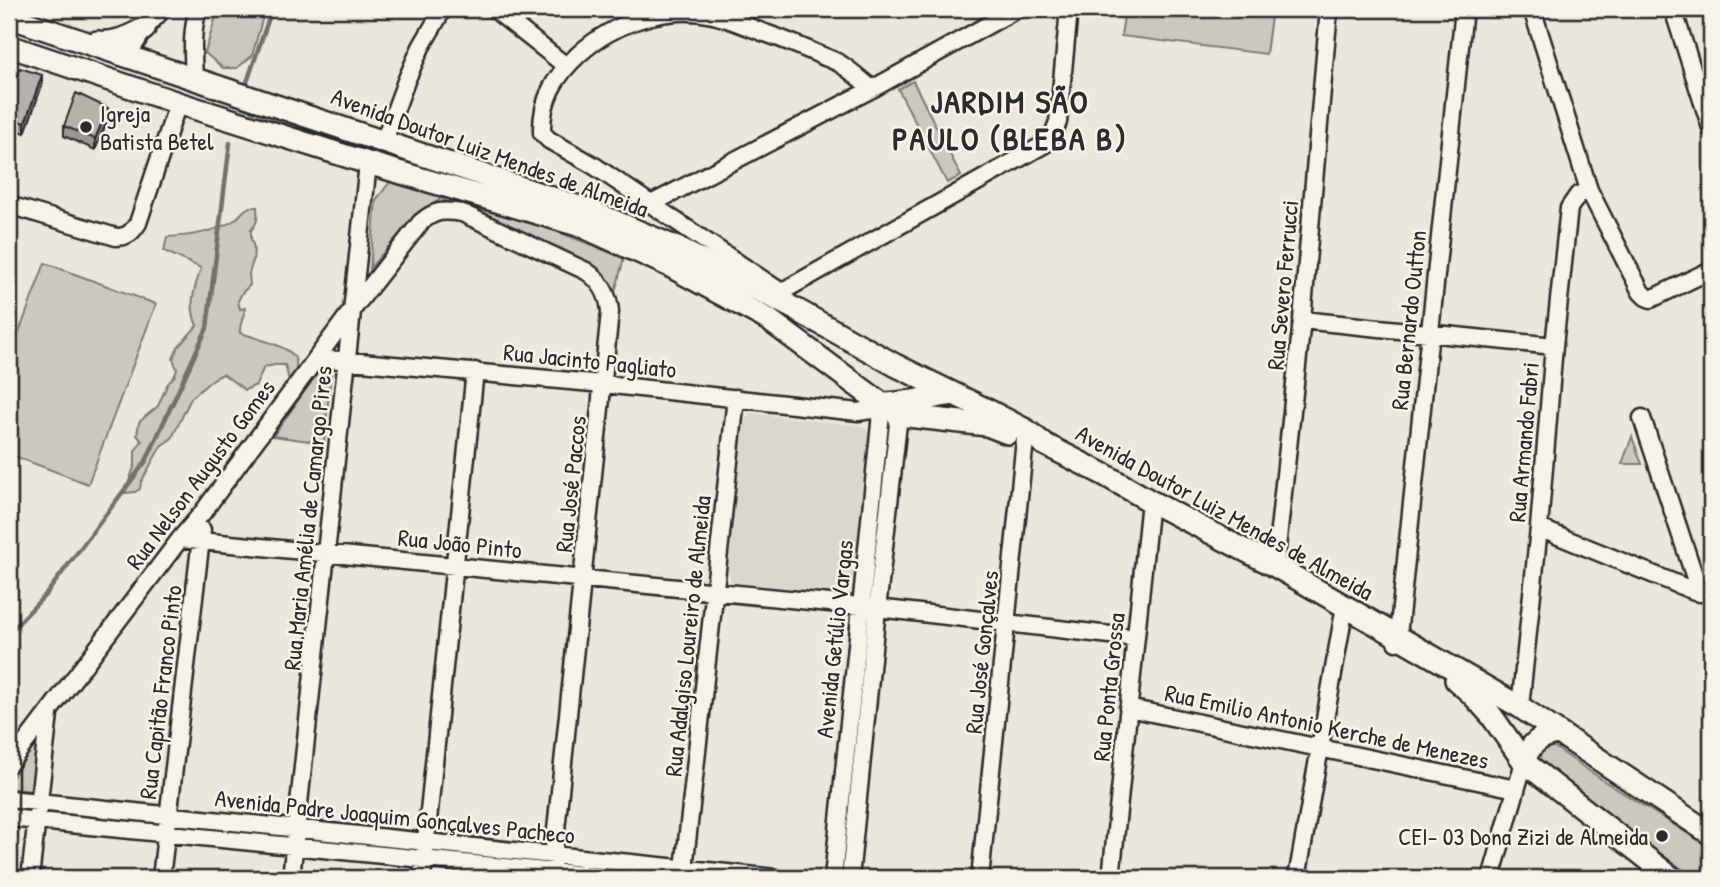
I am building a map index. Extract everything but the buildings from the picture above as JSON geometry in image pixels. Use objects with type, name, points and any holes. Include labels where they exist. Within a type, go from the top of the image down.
[{"type":"main road","name":"Avenida Doutor Luiz Mendes de Almeida","points":[[9,17],[587,210],[752,280],[796,309],[895,365],[1275,566],[1520,707],[1711,834]]},
{"type":"main road","points":[[77,40],[106,43],[122,40],[144,29]]},
{"type":"main road","name":"Avenida Doutor Luiz Mendes de Almeida","points":[[9,47],[368,163],[581,226],[670,266],[769,320],[887,403],[1032,438]]},
{"type":"main road","points":[[127,57],[127,72],[134,88]]},
{"type":"main road","points":[[156,96],[182,91],[194,79]]},
{"type":"main road","points":[[887,403],[901,384],[895,365]]},
{"type":"main road","points":[[887,403],[954,394]]},
{"type":"main road","name":"Avenida Doutor Luiz Mendes de Almeida","points":[[1391,635],[1448,673],[1472,694],[1491,715],[1524,762],[1672,878]]},
{"type":"main road","points":[[1520,707],[1517,740],[1524,762]]},
{"type":"main road","points":[[1524,762],[1531,746],[1538,739],[1558,733]]},
{"type":"street","points":[[127,57],[144,29],[163,9]]},
{"type":"street","points":[[194,79],[192,46],[198,9]]},
{"type":"street","points":[[384,141],[405,81],[443,9]]},
{"type":"street","points":[[494,9],[566,66]]},
{"type":"street","points":[[652,204],[872,89],[1017,9]]},
{"type":"street","points":[[781,292],[1045,144],[1058,122],[1068,20],[1065,9]]},
{"type":"street","name":"Rua Severo Ferrucci","points":[[1275,566],[1302,320],[1329,9]]},
{"type":"street","name":"Rua Bernardo Outton","points":[[1391,635],[1430,334],[1464,9]]},
{"type":"street","points":[[1532,9],[1589,190],[1641,292],[1651,299],[1711,270]]},
{"type":"street","points":[[1673,9],[1711,128]]},
{"type":"street","points":[[796,309],[781,292],[752,280],[652,204],[549,140],[542,133],[545,102],[566,66],[611,30],[639,19],[675,12],[712,14],[795,44],[841,64],[872,89]]},
{"type":"street","points":[[9,205],[116,237],[131,233],[138,223],[178,103]]},
{"type":"street","name":"Rua Maria Amélia de Camargo Pires","points":[[291,878],[368,163]]},
{"type":"street","name":"Rua Armando Fabri","points":[[1520,707],[1569,208],[1578,195],[1589,190]]},
{"type":"street","name":"Rua José Paccos","points":[[430,214],[442,211],[463,213],[592,275],[607,296],[610,312],[551,875]]},
{"type":"street","name":"Rua Nelson Augusto Gomes","points":[[9,764],[180,538],[203,512],[352,310],[430,214]]},
{"type":"street","points":[[1302,320],[1554,346]]},
{"type":"street","name":"Rua Jacinto Pagliato","points":[[317,358],[475,371],[858,412],[887,403]]},
{"type":"street","points":[[422,878],[475,371]]},
{"type":"street","name":"Rua Adalgiso Loureiro de Almeida","points":[[684,874],[736,398]]},
{"type":"street","name":"Avenida Getúlio Vargas","points":[[833,878],[860,606],[887,403]]},
{"type":"street","name":"Avenida Getúlio Vargas","points":[[850,878],[877,608],[887,403]]},
{"type":"street","points":[[1642,418],[1706,593]]},
{"type":"street","name":"Rua José Gonçalves","points":[[980,878],[1006,623],[1032,438]]},
{"type":"street","name":"Rua Ponta Grossa","points":[[1111,878],[1150,501]]},
{"type":"street","name":"Rua Capitão Franco Pinto","points":[[161,878],[203,512]]},
{"type":"street","points":[[1539,528],[1706,593]]},
{"type":"street","name":"Rua João Pinto","points":[[180,538],[877,608]]},
{"type":"street","points":[[1297,878],[1345,607]]},
{"type":"street","points":[[877,608],[1136,638]]},
{"type":"street","name":"Rua Emilio Antonio Kerche de Menezes","points":[[1128,708],[1516,789]]},
{"type":"street","points":[[30,878],[49,711]]},
{"type":"street","points":[[1491,878],[1524,762]]},
{"type":"street","name":"Avenida Padre Joaquim Gonçalves Pacheco","points":[[9,799],[554,855],[684,874],[776,878]]},
{"type":"street","name":"Avenida Padre Joaquim Gonçalves Pacheco","points":[[9,818],[424,859],[551,875],[615,878]]},
{"type":"shaded area","points":[[218,9],[265,9],[252,56],[237,68],[223,68],[205,53]]},
{"type":"shaded area","points":[[1125,9],[1272,9],[1266,54],[1121,36]]},
{"type":"shaded area","points":[[913,81],[961,176],[947,183],[898,89]]},
{"type":"shaded area","points":[[390,182],[447,191],[624,258],[615,292],[595,270],[562,249],[441,199],[417,214],[370,268],[376,200]]},
{"type":"shaded area","points":[[250,207],[257,207],[257,217],[251,230],[254,248],[249,273],[250,285],[238,301],[240,309],[245,308],[240,333],[290,352],[296,364],[294,378],[289,380],[285,365],[275,365],[264,367],[256,385],[245,390],[223,374],[213,379],[191,398],[172,438],[161,446],[141,482],[140,489],[125,493],[135,464],[135,451],[142,441],[137,435],[139,422],[158,406],[167,385],[175,375],[177,369],[173,359],[178,347],[197,326],[192,304],[201,268],[164,251],[167,237],[209,231],[233,221]]},
{"type":"shaded area","points":[[45,263],[156,304],[88,484],[9,454],[9,359]]},
{"type":"shaded area","points":[[319,371],[331,372],[324,443],[273,436]]},
{"type":"shaded area","points":[[750,413],[861,426],[866,429],[868,434],[852,587],[843,593],[731,582],[728,568],[743,422]]},
{"type":"shaded area","points":[[1632,437],[1642,464],[1622,464]]},
{"type":"shaded area","points":[[36,743],[32,791],[9,788],[9,782]]},
{"type":"shaded area","name":"CEI- 03 Dona Zizi de Almeida","points":[[1550,744],[1711,848],[1711,878],[1695,878],[1596,808],[1531,757]]},
{"type":"waterway","points":[[246,85],[272,9]]},
{"type":"waterway","points":[[9,633],[47,593],[146,461],[207,328],[230,143]]},
{"type":"place","name":"Igreja Batista Betel","points":[[86,127]]},
{"type":"place","name":"CEI- 03 Dona Zizi de Almeida","points":[[1662,836]]},
{"type":"district","name":"JARDIM SÃO PAULO (BLEBA B)","points":[[1010,120]]}]
